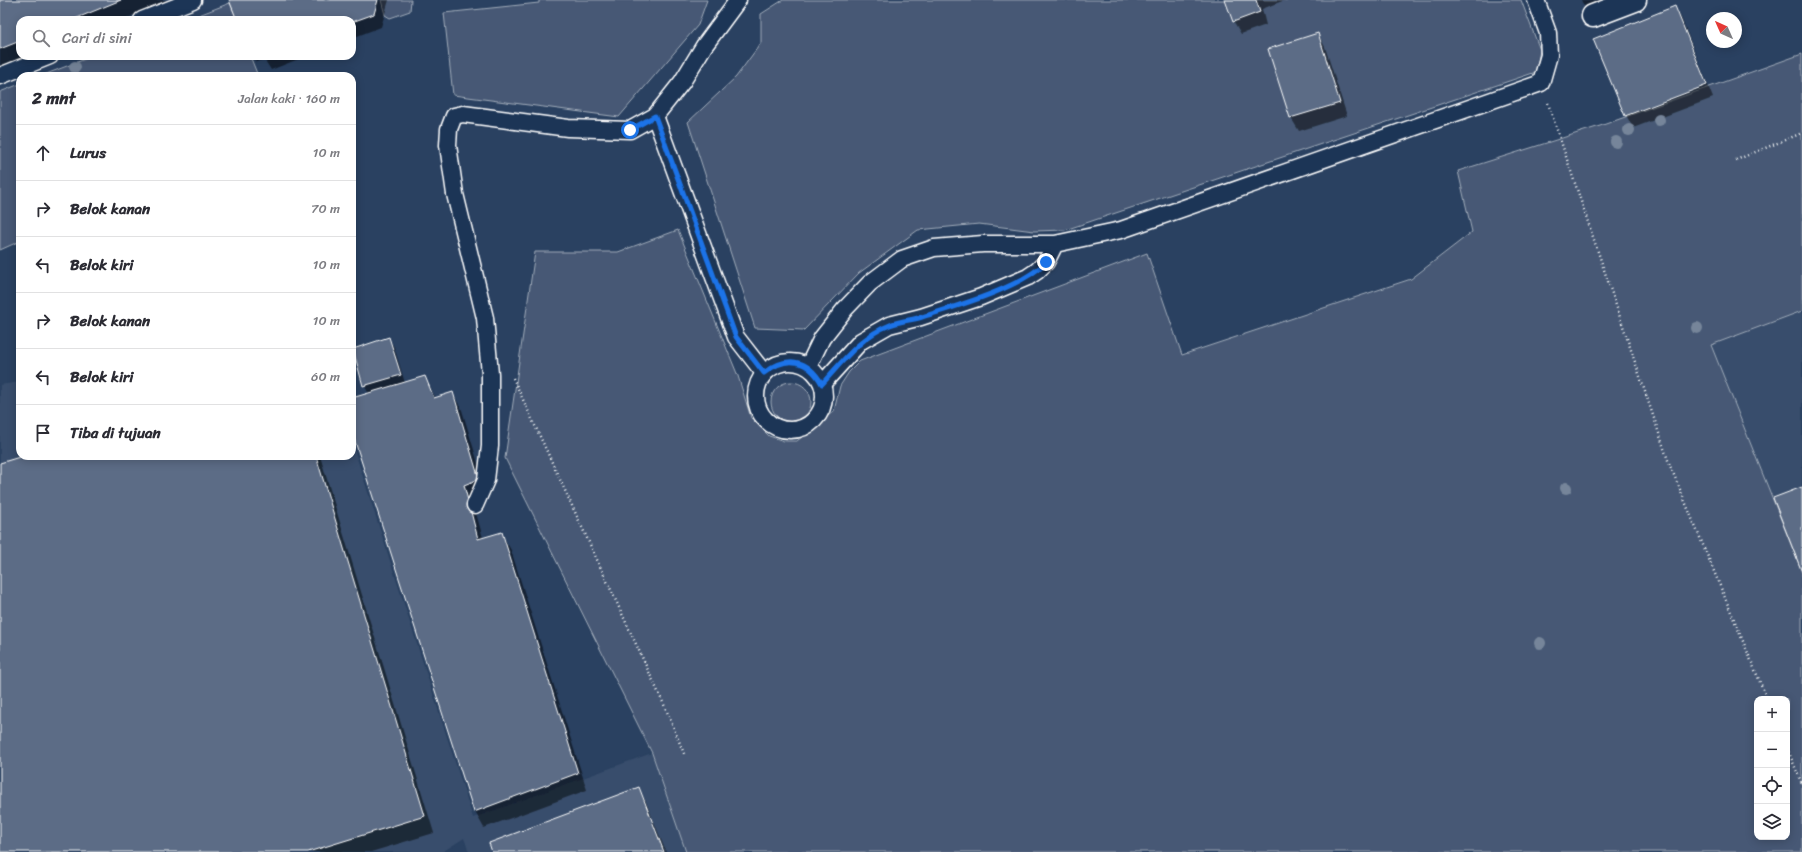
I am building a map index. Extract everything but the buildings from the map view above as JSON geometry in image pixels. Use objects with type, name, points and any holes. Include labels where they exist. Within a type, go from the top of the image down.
[{"type":"street","points":[[1593,16],[1635,0]]},
{"type":"lane","points":[[152,16],[193,0]]},
{"type":"lane","points":[[475,504],[486,480],[490,446],[490,374],[485,318],[455,194],[448,145],[449,129],[454,116],[463,114],[568,128],[630,130],[655,116],[682,82],[704,46],[738,0]]},
{"type":"lane","points":[[808,367],[822,338],[844,309],[870,284],[902,259],[934,248],[983,244],[1055,244],[1121,230],[1541,83],[1549,55],[1548,33],[1536,0]]},
{"type":"lane","points":[[0,76],[40,60]]},
{"type":"lane","points":[[655,116],[736,337],[764,373]]},
{"type":"lane","points":[[822,384],[861,341],[889,325],[921,317],[981,297],[1028,277],[1046,262],[1055,244]]},
{"type":"lane","points":[[785,362],[797,362],[808,367],[816,374],[822,384],[824,395],[822,406],[817,416],[809,424],[800,429],[783,430],[768,423],[760,414],[756,404],[755,393],[758,382],[764,373],[774,365],[785,362]]},
{"type":"path","points":[[1541,83],[1669,463],[1766,696]]},
{"type":"path","points":[[1736,160],[1802,133]]},
{"type":"path","points":[[511,375],[666,709],[685,756]]},
{"type":"path","points":[[1790,755],[1802,784]]},
{"type":"shaded area","points":[[381,0],[411,0],[410,11],[390,18],[385,15]]},
{"type":"shaded area","points":[[539,0],[707,0],[698,25],[619,117],[453,95],[444,13],[539,3]]},
{"type":"shaded area","points":[[783,0],[1521,0],[1540,50],[1536,72],[1065,230],[1034,231],[979,224],[918,230],[859,273],[804,330],[755,328],[688,122],[736,77],[761,43],[761,14]]},
{"type":"shaded area","points":[[230,3],[235,16],[196,16]]},
{"type":"shaded area","points":[[1802,54],[1802,311],[1711,345],[1802,572],[1802,852],[686,852],[652,753],[505,458],[535,252],[618,252],[678,230],[738,376],[751,418],[769,436],[784,441],[797,441],[834,411],[840,386],[849,372],[860,361],[1147,253],[1182,355],[1411,279],[1472,232],[1458,171],[1600,126]]},
{"type":"shaded area","points":[[83,60],[252,60],[256,72],[51,72]]},
{"type":"shaded area","points":[[16,86],[16,243],[0,250],[0,92]]},
{"type":"shaded area","points":[[1802,311],[1802,572],[1711,344]]},
{"type":"shaded area","points":[[795,382],[802,385],[808,391],[811,402],[810,410],[802,419],[795,422],[787,422],[780,419],[772,410],[771,398],[774,391],[783,383]]},
{"type":"shaded area","points":[[16,383],[16,460],[356,460],[356,455],[473,818],[652,753],[686,852],[469,852],[464,838],[442,852],[0,852],[0,385]]},
{"type":"route","points":[[630,130],[655,116],[736,337],[764,373],[774,365],[785,362],[797,362],[808,367],[816,374],[822,384],[861,341],[889,325],[921,317],[981,297],[1028,277],[1046,262]]}]
